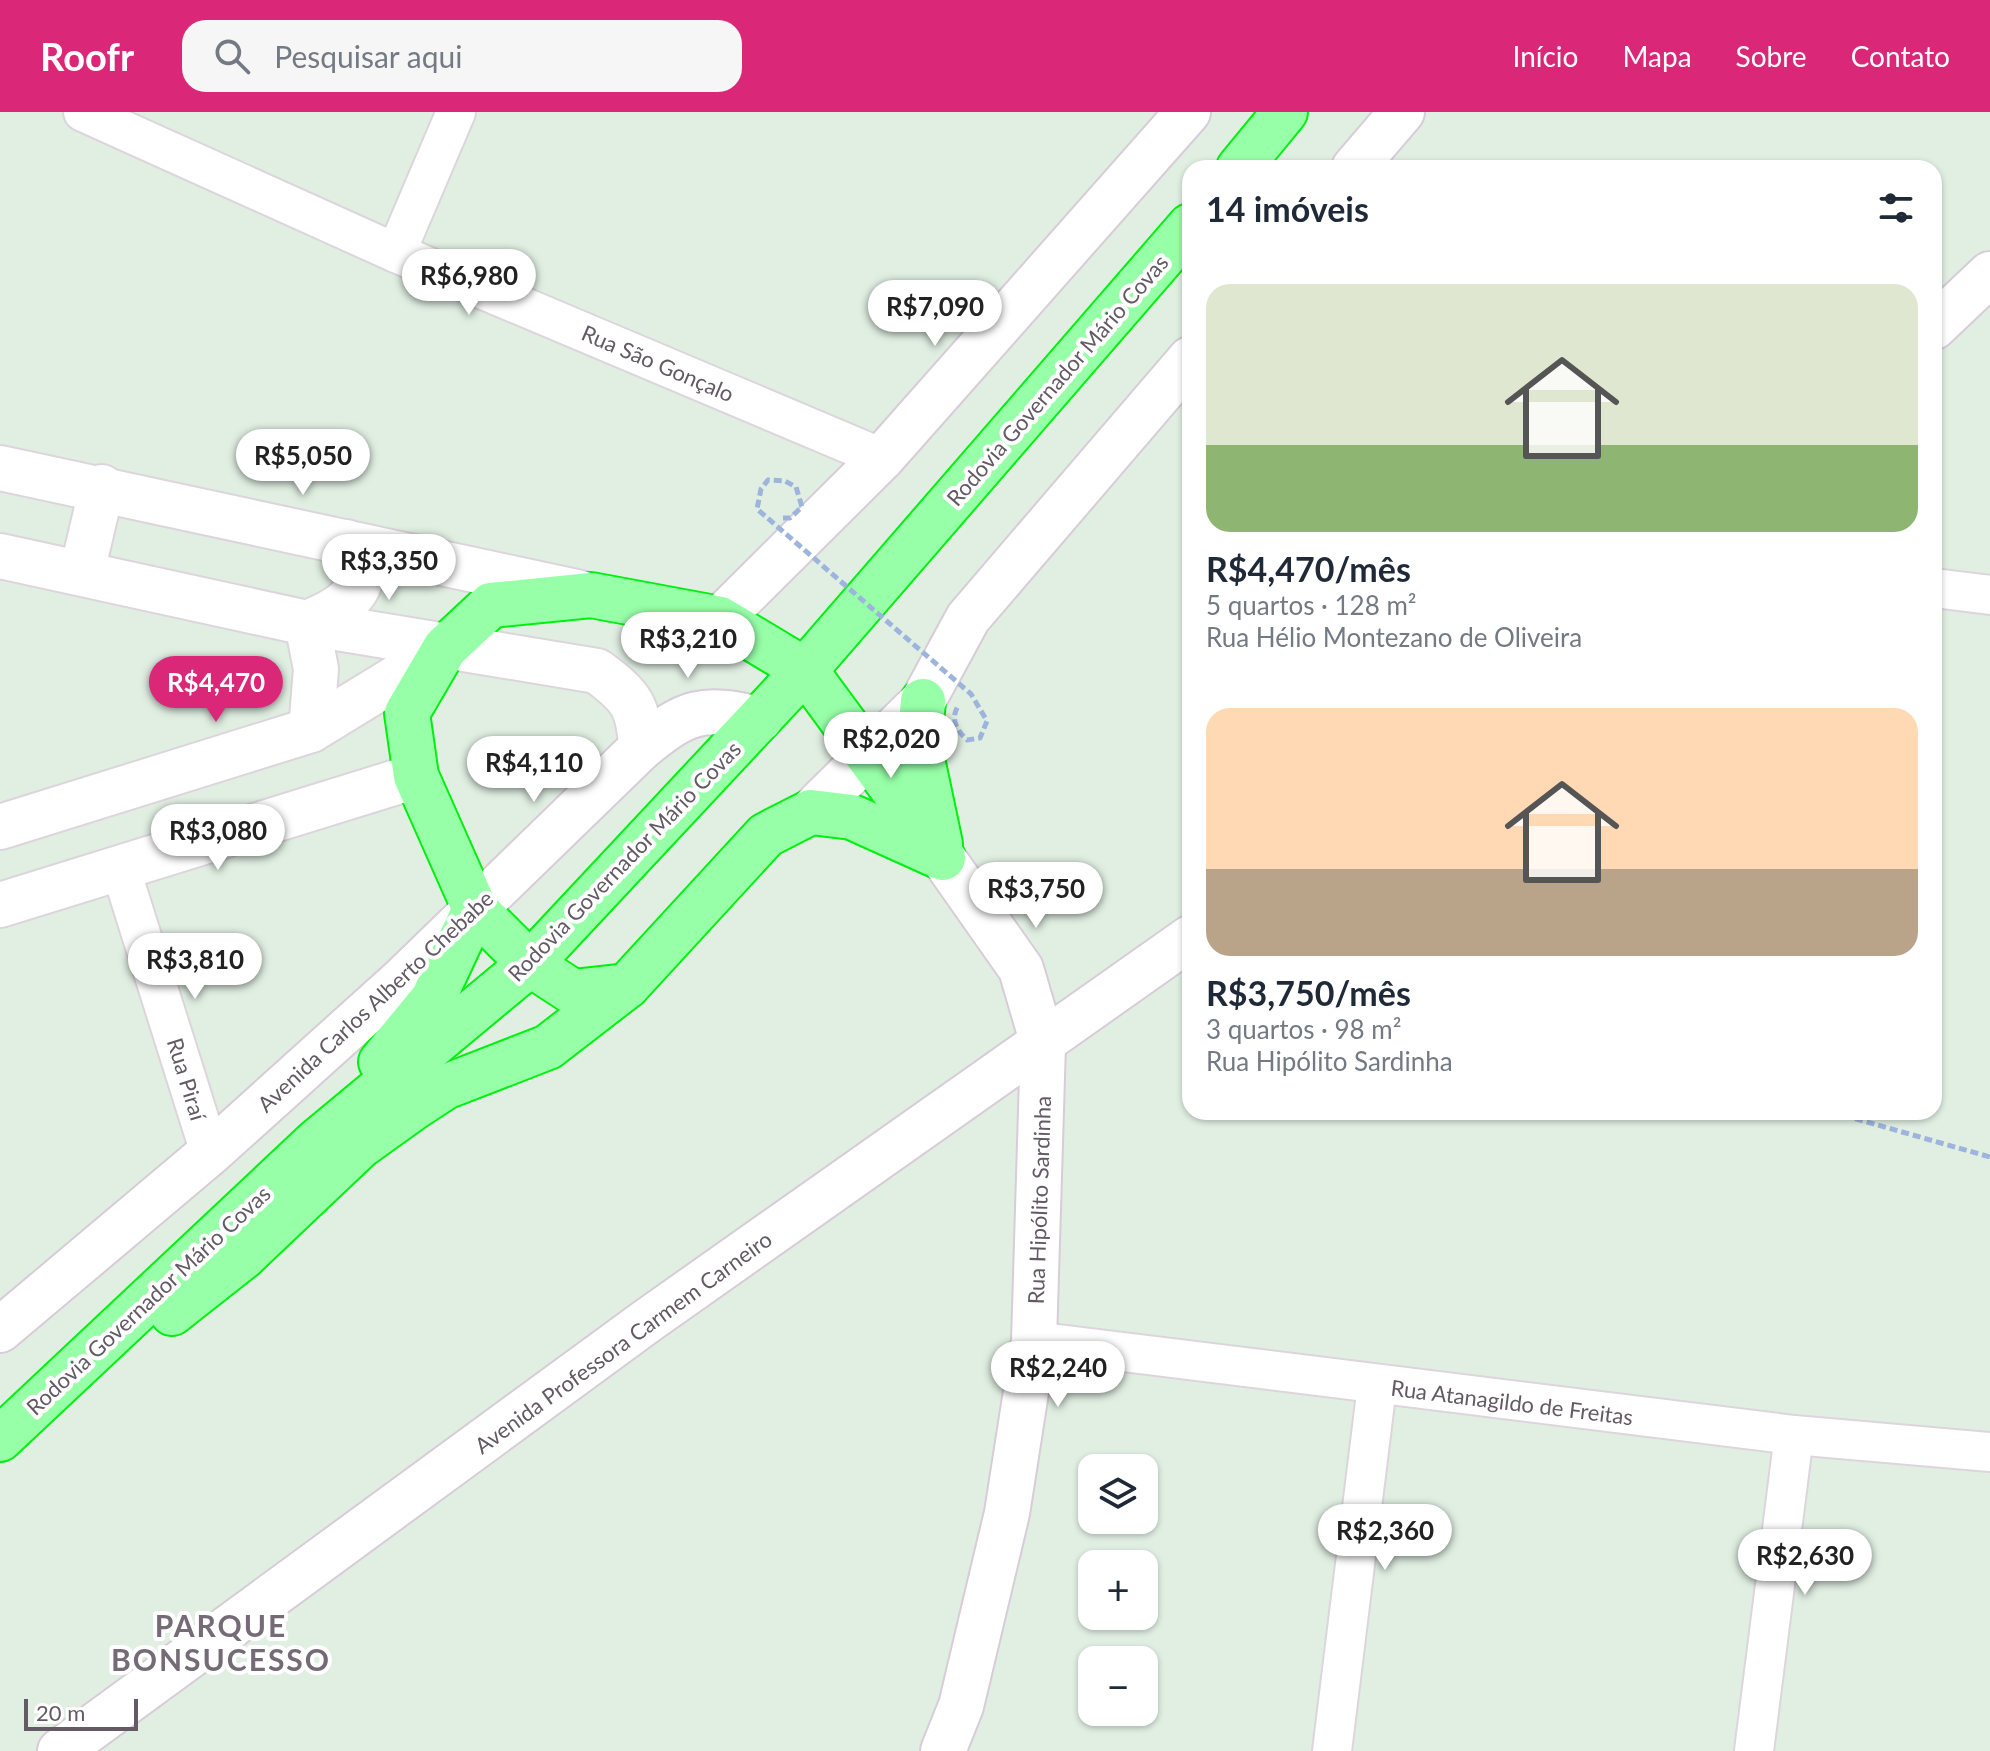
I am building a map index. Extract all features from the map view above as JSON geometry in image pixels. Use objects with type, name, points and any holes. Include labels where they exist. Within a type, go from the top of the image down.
[{"type":"highway","points":[[1246,160],[1285,112]]},
{"type":"highway","name":"Rodovia Governador Mário Covas","points":[[0,1439],[316,1142],[530,964],[805,670],[1182,235]]},
{"type":"highway","points":[[627,986],[573,992],[530,964],[475,909],[416,776],[407,713],[445,648],[491,605],[591,595],[720,619],[805,670],[943,858]]},
{"type":"highway","points":[[940,704],[919,745],[943,858]]},
{"type":"highway","points":[[0,1448],[243,1257],[381,1131],[445,1087],[548,1047],[627,986],[766,835],[811,812],[852,817],[943,858]]},
{"type":"highway","points":[[316,1142],[433,999],[475,909]]},
{"type":"main road","points":[[720,619],[882,458],[1188,112]]},
{"type":"main road","points":[[1361,160],[1402,112]]},
{"type":"main road","points":[[1942,319],[1990,274]]},
{"type":"main road","points":[[811,812],[868,755],[940,704],[968,618],[1182,368]]},
{"type":"main road","points":[[0,468],[102,487],[591,595]]},
{"type":"main road","points":[[82,572],[102,487]]},
{"type":"main road","points":[[307,623],[336,612],[355,595],[361,572],[357,554],[346,542]]},
{"type":"main road","points":[[0,556],[307,623],[334,625],[445,648],[597,671],[625,692],[639,718],[641,748]]},
{"type":"main road","points":[[307,623],[316,669],[311,730]]},
{"type":"main road","points":[[0,827],[311,730],[445,648]]},
{"type":"main road","name":"Avenida Carlos Alberto Chebabe","points":[[0,1330],[210,1153],[403,979],[641,748],[670,724],[696,713],[718,710],[760,719]]},
{"type":"main road","points":[[0,905],[416,776]]},
{"type":"main road","name":"Rua Hipólito Sardinha","points":[[943,858],[1021,969],[1043,1044],[1034,1341],[1007,1513],[961,1706],[943,1751]]},
{"type":"main road","name":"Avenida Professora Carmem Carneiro","points":[[60,1751],[647,1321],[1182,944]]},
{"type":"street","name":"Rua São Gonçalo","points":[[83,112],[396,253],[882,458]]},
{"type":"street","points":[[396,253],[456,112]]},
{"type":"street","points":[[1942,589],[1990,595]]},
{"type":"street","name":"Rua Piraí","points":[[120,867],[210,1153]]},
{"type":"street","name":"Rua Atanagildo de Freitas","points":[[1034,1341],[1377,1386],[1794,1435],[1990,1452]]},
{"type":"street","points":[[1332,1751],[1377,1386]]},
{"type":"street","points":[[1754,1751],[1794,1435]]},
{"type":"path","points":[[783,518],[790,518],[802,507],[796,487],[785,481],[768,480],[761,489],[757,509],[971,694],[987,721],[980,738],[967,740],[956,730],[954,714],[940,704]]},
{"type":"path","points":[[1860,1120],[1990,1157]]},
{"type":"district","name":"PARQUE BONSUCESSO","points":[[221,1642]]}]
